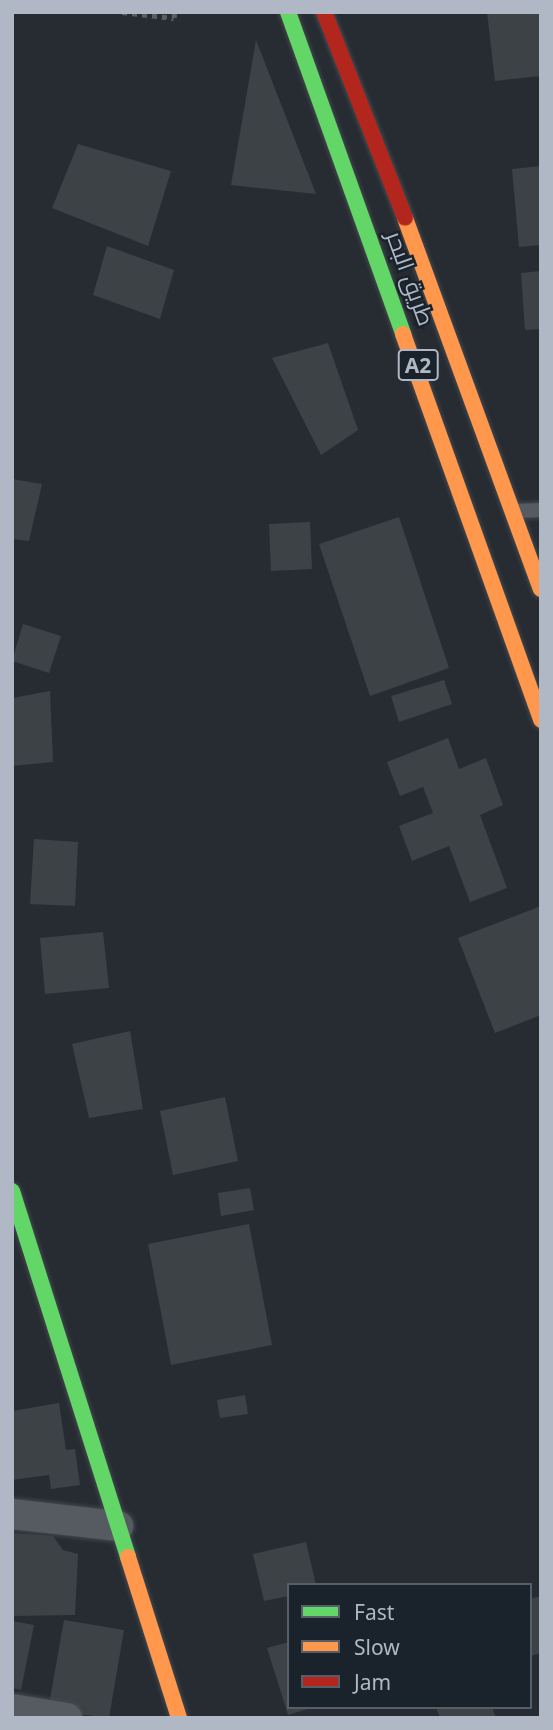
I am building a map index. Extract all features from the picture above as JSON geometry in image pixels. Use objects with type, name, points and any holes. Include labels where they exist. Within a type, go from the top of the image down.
[{"type":"main road","name":"طريق البحر","points":[[288,12],[541,720]]},
{"type":"main road","name":"طريق البحر","points":[[324,12],[541,589]]},
{"type":"main road","points":[[12,1191],[179,1718]]},
{"type":"street","points":[[12,1514],[118,1526]]},
{"type":"street","points":[[12,1709],[67,1718]]},
{"type":"lane","points":[[512,511],[541,510]]},
{"type":"path","points":[[122,12],[174,18],[174,12]]},
{"type":"building","points":[[487,12],[541,12],[541,76],[495,81]]},
{"type":"building","points":[[256,40],[316,194],[231,185]]},
{"type":"building","points":[[78,144],[171,171],[148,246],[52,208]]},
{"type":"building","points":[[541,166],[541,245],[519,247],[512,169]]},
{"type":"building","points":[[107,246],[174,270],[160,319],[93,295]]},
{"type":"building","points":[[541,271],[541,329],[525,330],[521,273]]},
{"type":"building","points":[[328,343],[358,430],[321,455],[272,358]]},
{"type":"building","points":[[12,479],[42,484],[29,541],[12,539]]},
{"type":"building","points":[[399,517],[449,668],[370,696],[319,544]]},
{"type":"building","points":[[310,522],[312,569],[271,571],[269,524]]},
{"type":"building","points":[[23,624],[61,636],[49,673],[12,661]]},
{"type":"building","points":[[444,680],[452,704],[399,722],[391,696]]},
{"type":"building","points":[[50,691],[53,762],[12,766],[12,698]]},
{"type":"building","points":[[448,738],[459,769],[486,758],[503,805],[480,815],[507,888],[470,902],[449,846],[412,861],[399,826],[433,813],[423,787],[400,796],[387,762]]},
{"type":"building","points":[[34,839],[78,842],[75,906],[30,904]]},
{"type":"building","points":[[541,906],[541,1015],[495,1033],[458,938]]},
{"type":"building","points":[[103,932],[109,988],[45,994],[40,938]]},
{"type":"building","points":[[130,1031],[143,1109],[89,1118],[72,1044]]},
{"type":"building","points":[[225,1097],[238,1161],[173,1175],[160,1111]]},
{"type":"building","points":[[250,1188],[254,1210],[221,1216],[218,1193]]},
{"type":"building","points":[[249,1224],[272,1345],[171,1365],[148,1244]]},
{"type":"building","points":[[245,1395],[248,1414],[220,1418],[217,1400]]},
{"type":"building","points":[[59,1403],[66,1450],[75,1449],[80,1485],[51,1489],[49,1475],[12,1480],[12,1411]]},
{"type":"building","points":[[12,1533],[53,1536],[63,1550],[78,1554],[75,1615],[12,1616]]},
{"type":"building","points":[[306,1542],[316,1583],[287,1583],[287,1596],[264,1601],[253,1554]]},
{"type":"building","points":[[541,1596],[541,1653],[532,1655],[532,1598]]},
{"type":"building","points":[[64,1620],[124,1630],[109,1718],[48,1710]]},
{"type":"building","points":[[12,1621],[34,1625],[21,1690],[12,1688]]},
{"type":"building","points":[[287,1643],[287,1709],[308,1709],[288,1715],[267,1648]]},
{"type":"building","points":[[437,1709],[493,1709],[496,1718],[440,1718]]},
{"type":"traffic: fast","points":[[288,12],[403,334]]},
{"type":"traffic: fast","points":[[12,1191],[128,1557]]},
{"type":"traffic: slow","points":[[405,218],[541,589]]},
{"type":"traffic: slow","points":[[403,334],[541,720]]},
{"type":"traffic: slow","points":[[128,1557],[179,1718]]},
{"type":"traffic: jam","points":[[324,12],[405,218]]}]
